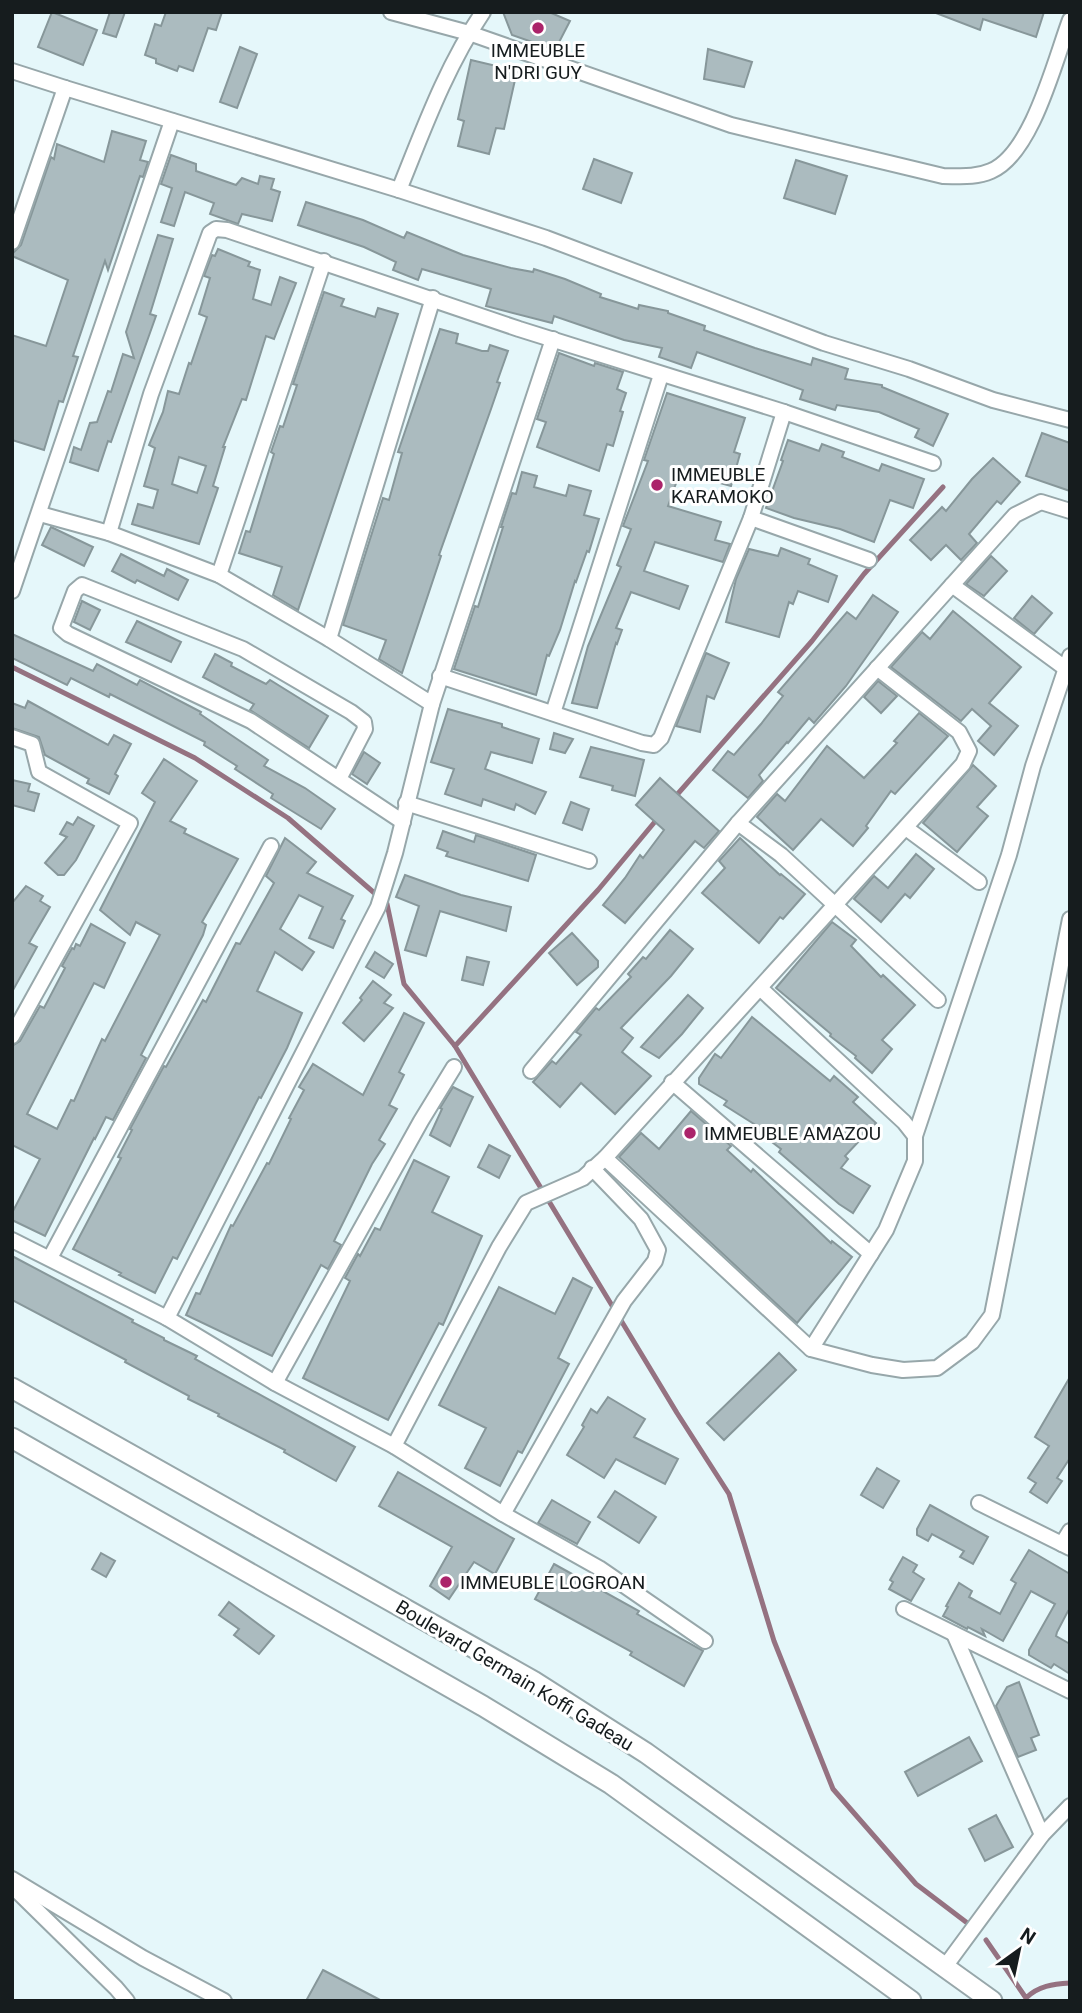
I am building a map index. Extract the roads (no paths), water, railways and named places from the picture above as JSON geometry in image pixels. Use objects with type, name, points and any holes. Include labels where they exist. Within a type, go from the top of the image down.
[{"type":"main road","name":"Boulevard Germain Koffi Gadeau","points":[[12,1388],[533,1681],[646,1753],[992,2001]]},
{"type":"main road","points":[[12,1438],[459,1692],[611,1784],[911,2001]]},
{"type":"street","points":[[391,12],[469,33],[731,125],[943,176],[975,177],[995,170],[1026,137],[1070,20]]},
{"type":"street","points":[[399,190],[440,88],[483,12]]},
{"type":"street","points":[[12,71],[546,238],[824,343],[909,369],[993,400],[1070,419]]},
{"type":"street","points":[[12,242],[65,88]]},
{"type":"street","points":[[12,591],[172,121]]},
{"type":"street","points":[[109,533],[151,394],[210,233],[216,229],[227,230],[324,261],[553,340],[784,412],[933,463]]},
{"type":"street","points":[[219,575],[324,261]]},
{"type":"street","points":[[329,639],[433,298]]},
{"type":"street","points":[[167,1318],[378,907],[395,853],[440,676],[553,340]]},
{"type":"street","points":[[553,713],[662,375]]},
{"type":"street","points":[[440,676],[642,743],[654,744],[661,738],[751,518],[784,412]]},
{"type":"street","points":[[531,1071],[738,823],[1016,516],[1041,502],[1070,511]]},
{"type":"street","points":[[40,514],[109,533],[219,575],[329,639],[432,704]]},
{"type":"street","points":[[751,518],[869,560]]},
{"type":"street","points":[[339,779],[365,729],[364,722],[351,712],[243,649],[82,584],[75,591],[61,628],[68,634],[251,721],[339,779],[403,821]]},
{"type":"street","points":[[811,1349],[886,1230],[915,1161],[915,1136],[1009,855],[1033,766],[1067,662],[952,585]]},
{"type":"street","points":[[394,1446],[499,1247],[526,1203],[588,1173],[605,1158],[671,1082],[761,989],[963,764],[969,751],[959,732],[877,668]]},
{"type":"street","points":[[12,737],[32,744],[39,772],[130,823],[12,1037]]},
{"type":"street","points":[[406,803],[589,861]]},
{"type":"street","points":[[738,823],[782,855],[939,1000]]},
{"type":"street","points":[[905,828],[979,882]]},
{"type":"street","points":[[50,1258],[271,846]]},
{"type":"street","points":[[605,1158],[811,1349],[904,1370],[937,1368],[972,1342],[992,1315],[1070,919]]},
{"type":"street","points":[[761,989],[904,1122],[915,1136]]},
{"type":"street","points":[[275,1383],[454,1067]]},
{"type":"street","points":[[671,1082],[872,1254]]},
{"type":"street","points":[[503,1514],[624,1301],[655,1261],[658,1250],[641,1219],[588,1173]]},
{"type":"street","points":[[12,1240],[167,1318],[275,1383],[394,1446],[503,1514],[599,1568],[705,1641]]},
{"type":"street","points":[[979,1503],[1066,1546],[1070,1531]]},
{"type":"street","points":[[904,1609],[1070,1691]]},
{"type":"street","points":[[954,1634],[1042,1835]]},
{"type":"street","points":[[944,1968],[1042,1835],[1070,1806]]},
{"type":"street","points":[[12,1879],[143,1958],[224,2001]]},
{"type":"street","points":[[12,1886],[127,2001]]},
{"type":"waterway","points":[[675,797],[812,641],[864,574],[943,487]]},
{"type":"waterway","points":[[12,667],[195,758],[288,818],[387,904],[404,984],[455,1046],[729,1494],[774,1641],[833,1789],[916,1884],[966,1922]]},
{"type":"waterway","points":[[455,1046],[598,890],[658,818]]},
{"type":"waterway","points":[[986,1940],[1026,1998],[1046,1986],[1070,1983]]},
{"type":"place","name":"IMMEUBLE N'DRI GUY","points":[[538,28]]},
{"type":"place","name":"IMMEUBLE KARAMOKO","points":[[657,485]]},
{"type":"place","name":"IMMEUBLE AMAZOU","points":[[690,1133]]},
{"type":"place","name":"IMMEUBLE LOGROAN","points":[[446,1582]]}]
